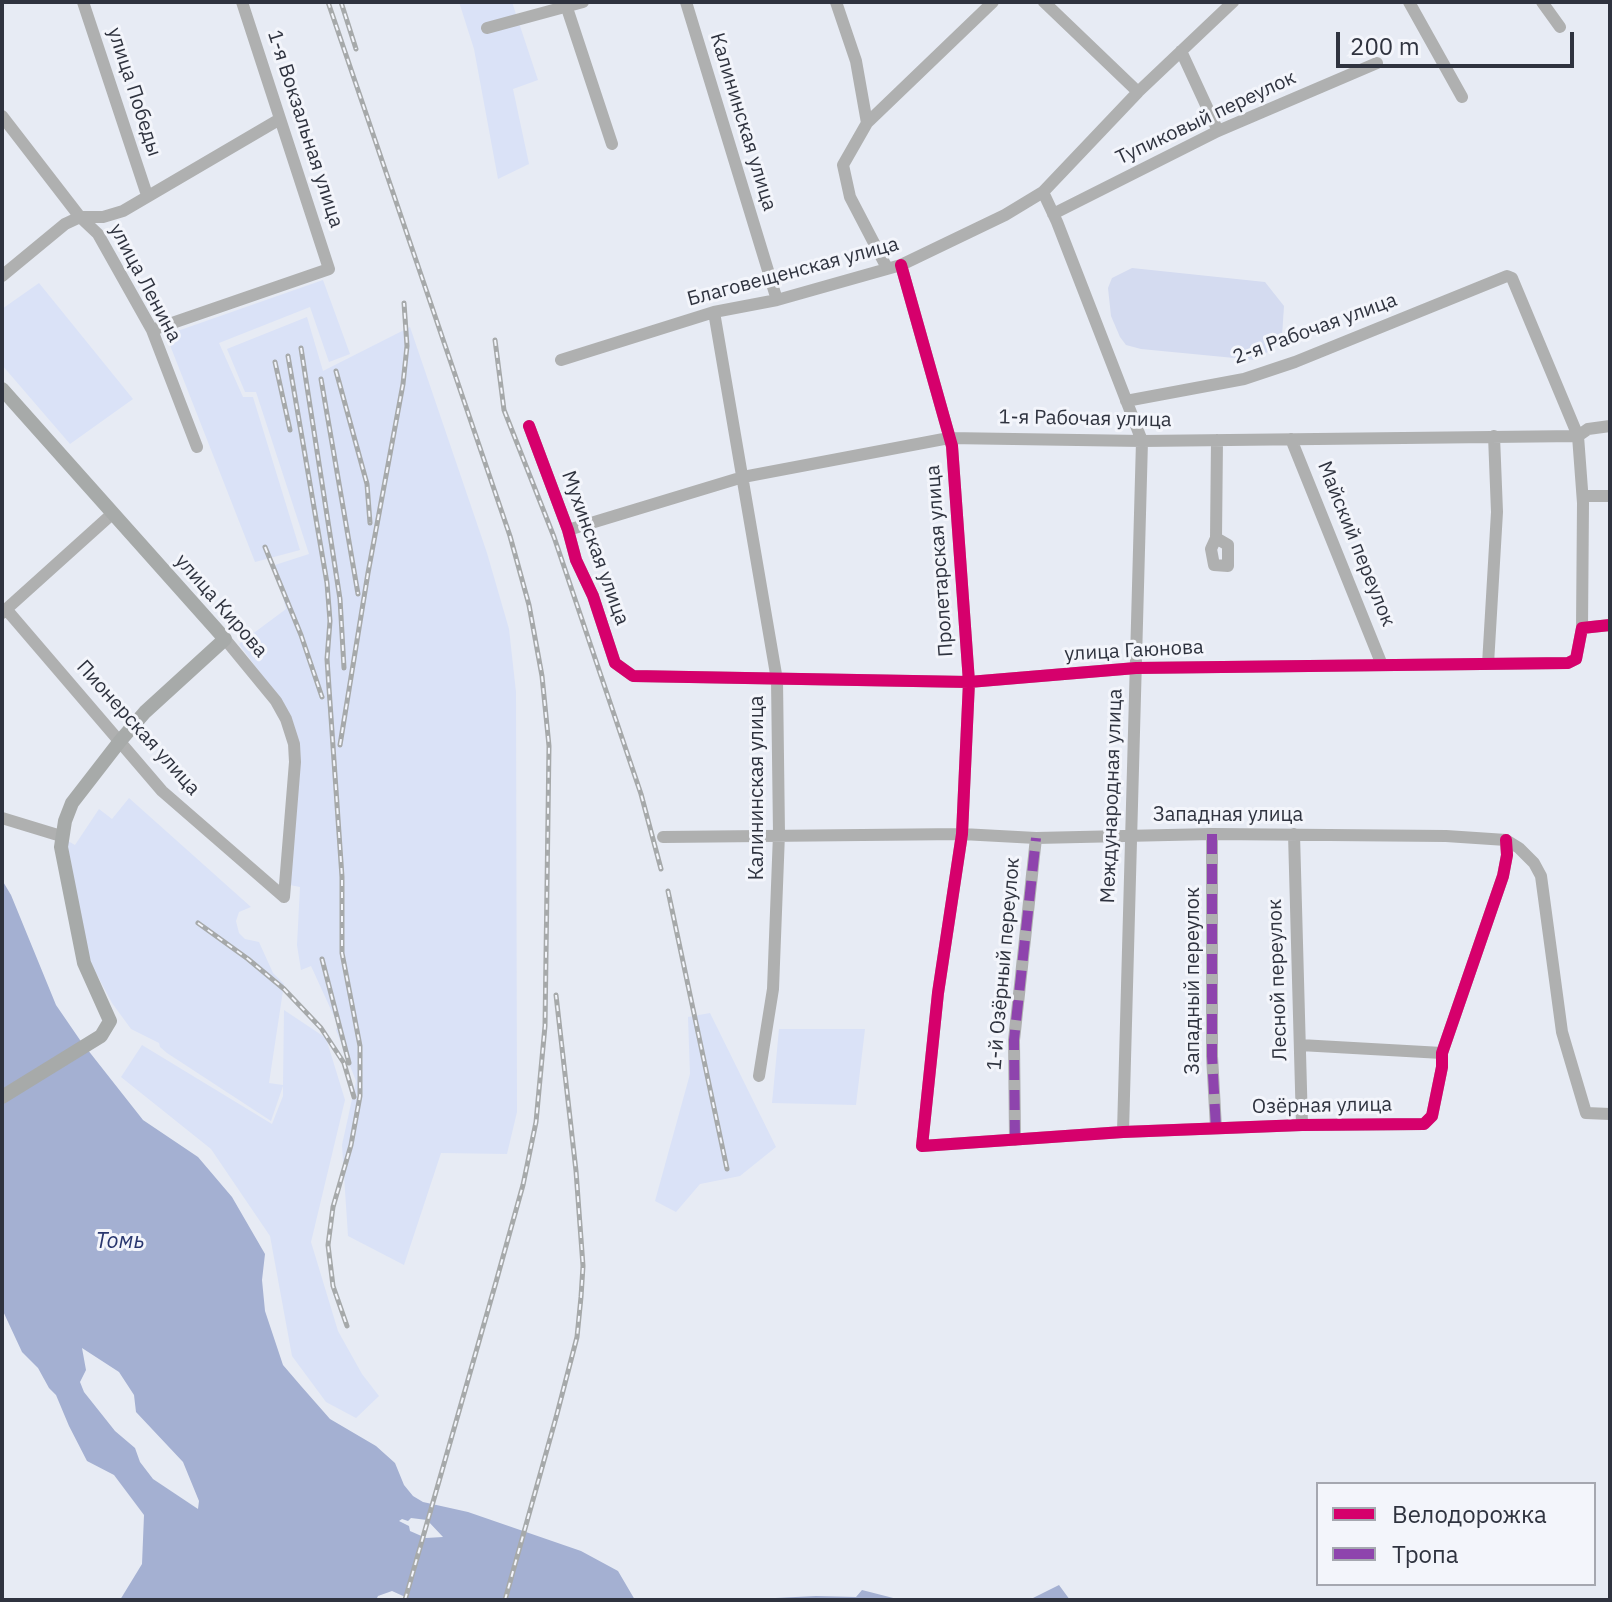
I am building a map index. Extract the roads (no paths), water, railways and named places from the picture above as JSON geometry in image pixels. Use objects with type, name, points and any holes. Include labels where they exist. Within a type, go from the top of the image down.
[{"type":"main road","name":"улица Кирова","points":[[2,389],[225,639]]},
{"type":"main road","points":[[2,1097],[101,1036],[110,1021],[84,963],[61,847],[61,836],[72,803],[145,712],[225,639]]},
{"type":"street","name":"улица Победы","points":[[83,2],[147,195]]},
{"type":"street","name":"1-я Вокзальная улица","points":[[152,330],[329,269],[242,2]]},
{"type":"street","points":[[487,28],[566,4],[583,2]]},
{"type":"street","name":"Калининская улица","points":[[686,2],[777,300]]},
{"type":"street","points":[[836,2],[856,61],[867,123]]},
{"type":"street","points":[[887,268],[850,197],[843,165],[867,123],[993,2]]},
{"type":"street","points":[[1044,2],[1138,92]]},
{"type":"street","name":"Благовещенская улица","points":[[561,360],[714,312],[777,300],[901,265],[1005,215],[1043,192],[1138,92],[1233,2]]},
{"type":"street","points":[[1409,2],[1462,97]]},
{"type":"street","points":[[1542,2],[1560,27]]},
{"type":"street","points":[[566,4],[612,144]]},
{"type":"street","points":[[1181,51],[1218,131]]},
{"type":"street","name":"Тупиковый переулок","points":[[1053,214],[1218,131],[1377,63]]},
{"type":"street","name":"улица Ленина","points":[[2,116],[80,217],[98,234],[152,330],[197,447]]},
{"type":"street","points":[[2,276],[65,224],[80,217],[103,217],[123,211],[280,119]]},
{"type":"street","name":"Международная улица","points":[[1043,192],[1142,441],[1123,1132]]},
{"type":"street","name":"Пролетарская улица","points":[[901,265],[949,438],[969,682],[962,834],[938,993],[922,1146]]},
{"type":"street","name":"2-я Рабочая улица","points":[[1126,401],[1244,379],[1295,362],[1507,276],[1512,278],[1578,436]]},
{"type":"street","name":"Калининская улица","points":[[714,312],[777,680],[779,834],[773,989],[759,1076]]},
{"type":"street","name":"Мухинская улица","points":[[529,426],[615,663],[633,676]]},
{"type":"street","name":"1-я Рабочая улица","points":[[568,530],[743,477],[949,438],[1142,441],[1578,436],[1588,429],[1610,426]]},
{"type":"street","points":[[1488,664],[1497,512],[1494,436]]},
{"type":"street","points":[[1578,436],[1583,496],[1582,628],[1610,625]]},
{"type":"street","name":"Майский переулок","points":[[1291,439],[1382,665]]},
{"type":"street","points":[[1216,538],[1217,440]]},
{"type":"street","points":[[1583,496],[1610,496]]},
{"type":"street","points":[[4,611],[112,514]]},
{"type":"street","name":"Пионерская улица","points":[[4,611],[162,791],[284,897]]},
{"type":"street","name":"улица Гаюнова","points":[[633,676],[969,682],[1136,668],[1568,663],[1576,659],[1582,628]]},
{"type":"street","name":"улица Кирова","points":[[225,639],[276,701],[294,744],[284,897]]},
{"type":"street","points":[[2,818],[61,836]]},
{"type":"street","name":"Западная улица","points":[[663,837],[962,834],[1036,838],[1294,834],[1506,840]]},
{"type":"street","name":"Западный переулок","points":[[1212,834],[1212,1056],[1216,1128]]},
{"type":"street","name":"Лесной переулок","points":[[1294,834],[1302,1125]]},
{"type":"street","name":"1-й Озёрный переулок","points":[[1015,1140],[1014,1040],[1036,838]]},
{"type":"street","points":[[1506,840],[1534,863],[1541,876],[1562,1032],[1586,1113],[1610,1114]]},
{"type":"street","name":"Озёрная улица","points":[[922,1146],[1123,1132],[1424,1124],[1432,1116],[1442,1053],[1499,889],[1507,855],[1506,840]]},
{"type":"street","points":[[1300,1045],[1442,1053]]},
{"type":"water","name":"Томь","points":[[2,880],[56,1005],[80,1040],[143,1120],[198,1157],[232,1197],[265,1254],[262,1280],[265,1311],[283,1365],[330,1419],[376,1446],[395,1463],[404,1485],[413,1496],[423,1502],[468,1512],[581,1551],[618,1571],[635,1600],[412,1600],[392,1591],[378,1596],[376,1600],[120,1600],[142,1564],[144,1515],[114,1475],[87,1461],[56,1395],[38,1368],[22,1352],[2,1309]],"holes":[[[82,1348],[119,1372],[134,1395],[136,1412],[183,1462],[199,1501],[198,1509],[153,1479],[140,1462],[135,1448],[115,1431],[84,1392],[80,1382],[86,1370]],[[411,1518],[427,1520],[443,1537],[426,1538],[410,1531],[409,1526],[399,1521]]]},
{"type":"water","points":[[1059,1585],[1070,1600],[1029,1600]]},
{"type":"water","points":[[862,1590],[901,1600],[735,1600],[856,1597]]},
{"type":"railway","points":[[328,2],[510,536],[529,605],[542,676],[549,746],[545,1026],[536,1122],[523,1185],[405,1600]]},
{"type":"railway","points":[[341,2],[356,49]]},
{"type":"railway","points":[[340,745],[403,384],[407,346],[404,303]]},
{"type":"railway","points":[[495,340],[504,410],[554,537],[641,794],[661,869]]},
{"type":"railway","points":[[301,348],[340,599],[344,668]]},
{"type":"railway","points":[[288,356],[327,583],[330,621],[327,659],[342,877],[342,953],[360,1046],[360,1096],[351,1145],[333,1207],[328,1245],[333,1286],[347,1326]]},
{"type":"railway","points":[[275,362],[290,430]]},
{"type":"railway","points":[[336,371],[367,484],[370,523]]},
{"type":"railway","points":[[321,379],[358,594]]},
{"type":"railway","points":[[265,547],[322,697]]},
{"type":"railway","points":[[668,891],[727,1169]]},
{"type":"railway","points":[[198,923],[284,989],[321,1028],[344,1063],[354,1097]]},
{"type":"railway","points":[[322,959],[349,1063]]},
{"type":"railway","points":[[505,1600],[577,1337],[581,1297],[583,1266],[576,1171],[556,995]]}]
